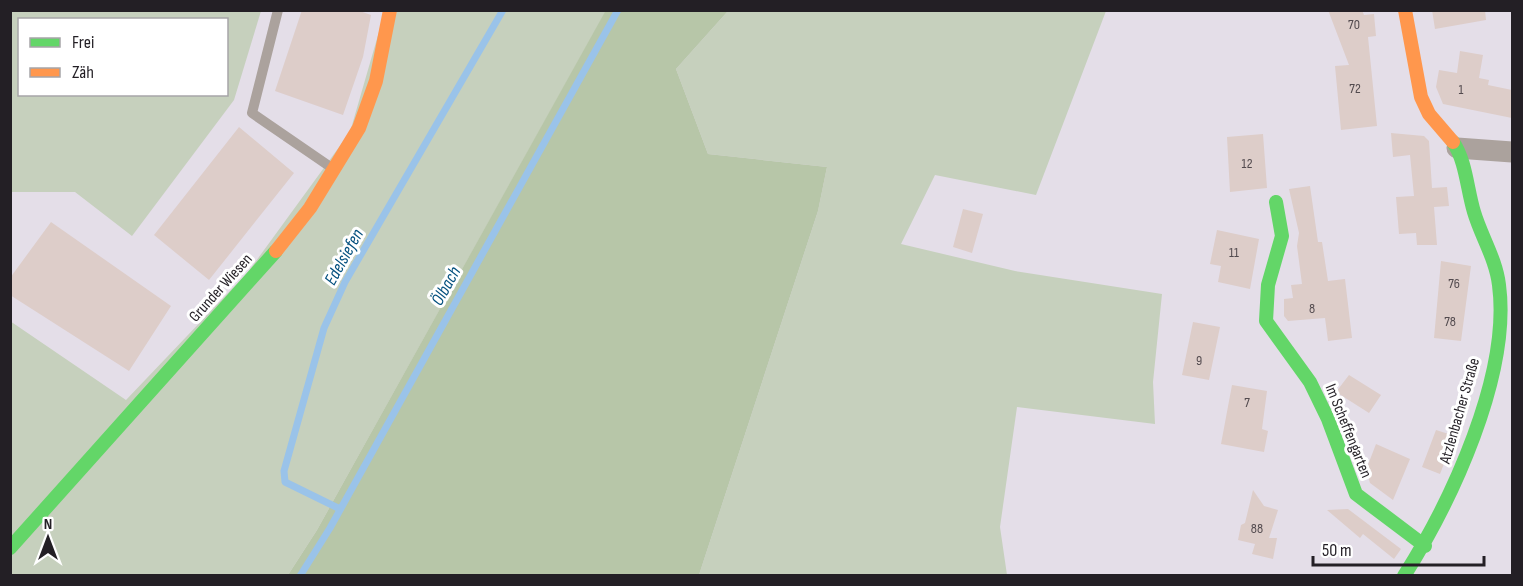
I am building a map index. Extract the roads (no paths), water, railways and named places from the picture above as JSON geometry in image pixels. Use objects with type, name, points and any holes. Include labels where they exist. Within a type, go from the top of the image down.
[{"type":"street","name":"Grunder Wiesen","points":[[10,548],[263,267],[310,208],[359,128],[376,81],[390,10]]},
{"type":"street","name":"Atzlenbacher Straße","points":[[1404,576],[1425,546],[1466,458],[1489,381],[1500,296],[1496,261],[1475,214],[1457,148],[1437,127],[1425,108],[1414,70],[1405,10]]},
{"type":"street","points":[[1457,148],[1512,152]]},
{"type":"street","name":"Im Scheffengarten","points":[[1276,202],[1282,236],[1268,285],[1266,321],[1310,382],[1328,419],[1356,494],[1425,546]]},
{"type":"lane","points":[[278,10],[252,113],[335,170]]},
{"type":"waterway","name":"Edelsiefen","points":[[340,509],[285,482],[284,471],[324,328],[345,282],[503,10]]},
{"type":"waterway","name":"Ölbach","points":[[300,576],[330,528],[618,10]]}]
